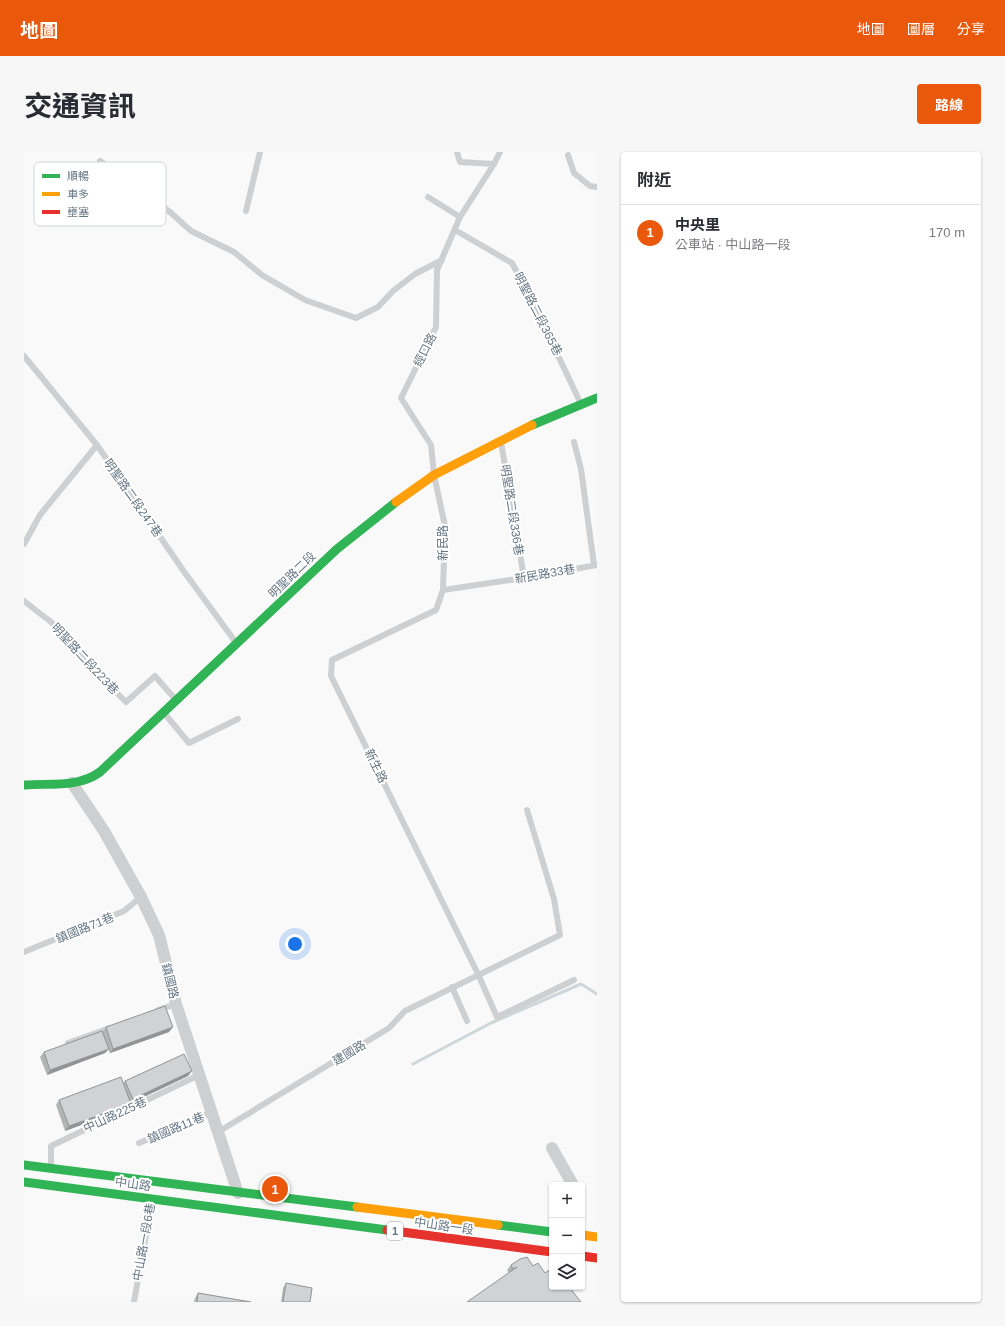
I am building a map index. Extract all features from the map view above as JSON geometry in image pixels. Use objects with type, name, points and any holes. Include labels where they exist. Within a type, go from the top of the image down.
[{"type":"main road","name":"明聖路二段","points":[[24,785],[72,783],[88,779],[106,767],[337,549],[403,496],[434,475],[501,441],[545,419],[597,398]]},
{"type":"main road","name":"中山路","points":[[24,1165],[51,1168],[238,1210]]},
{"type":"main road","name":"中山路","points":[[24,1182],[153,1190],[238,1193]]},
{"type":"main road","name":"中山路一段","points":[[238,1193],[549,1232]]},
{"type":"main road","name":"中山路一段","points":[[238,1210],[549,1252]]},
{"type":"main road","points":[[585,1235],[597,1237]]},
{"type":"main road","points":[[585,1256],[597,1258]]},
{"type":"street","name":"鎮國路","points":[[72,783],[104,831],[141,897],[159,935],[176,1004],[238,1193]]},
{"type":"street","points":[[552,1148],[571,1182]]},
{"type":"lane","points":[[246,211],[260,152]]},
{"type":"lane","points":[[457,152],[460,162],[494,164]]},
{"type":"lane","name":"經口路","points":[[434,475],[431,445],[401,398],[436,327],[438,300],[437,270],[460,217],[500,152]]},
{"type":"lane","points":[[568,155],[574,173],[590,186],[597,187]]},
{"type":"lane","points":[[428,197],[460,217]]},
{"type":"lane","points":[[166,209],[191,231],[234,252],[262,275],[305,300],[356,318],[378,307],[393,291],[416,274],[442,260]]},
{"type":"lane","name":"明聖路二段365巷","points":[[455,230],[512,263],[582,404]]},
{"type":"lane","name":"明聖路二段247巷","points":[[24,356],[97,445],[185,573],[237,644]]},
{"type":"lane","name":"明聖路二段336巷","points":[[501,441],[524,578]]},
{"type":"lane","name":"新民路33巷","points":[[443,590],[524,578],[596,565],[574,442]]},
{"type":"lane","points":[[24,544],[40,515],[97,445]]},
{"type":"lane","name":"新民路","points":[[434,475],[445,526],[443,590],[436,610]]},
{"type":"lane","name":"明聖路二段223巷","points":[[24,601],[51,622],[77,653],[126,702],[155,676],[177,701]]},
{"type":"lane","name":"新生路","points":[[436,610],[332,660],[331,676],[478,974]]},
{"type":"lane","points":[[164,713],[189,743],[238,719]]},
{"type":"lane","name":"建國路","points":[[218,1132],[389,1028],[405,1011],[560,935],[554,899],[527,810]]},
{"type":"lane","name":"鎮國路71巷","points":[[24,952],[124,912],[141,897]]},
{"type":"lane","points":[[478,974],[498,1017],[574,980]]},
{"type":"lane","points":[[452,987],[467,1021]]},
{"type":"lane","points":[[153,1012],[176,1004]]},
{"type":"lane","points":[[63,1045],[116,1026]]},
{"type":"lane","name":"中山路225巷","points":[[51,1168],[51,1146],[199,1075]]},
{"type":"lane","name":"鎮國路11巷","points":[[139,1143],[212,1112]]},
{"type":"lane","name":"中山路一段6巷","points":[[134,1302],[153,1190]]},
{"type":"building","points":[[165,1006],[173,1027],[113,1049],[106,1027]]},
{"type":"building","points":[[102,1031],[109,1049],[50,1070],[44,1052]]},
{"type":"building","points":[[184,1054],[192,1071],[133,1099],[125,1081]]},
{"type":"building","points":[[121,1077],[131,1104],[69,1126],[59,1100]]},
{"type":"building","points":[[527,1257],[533,1266],[538,1263],[545,1273],[549,1270],[549,1290],[572,1290],[581,1302],[467,1302],[517,1267],[513,1269],[511,1265],[520,1259]]},
{"type":"building","points":[[286,1283],[312,1288],[310,1302],[283,1302]]},
{"type":"building","points":[[198,1293],[251,1302],[197,1302]]},
{"type":"waterway","points":[[413,1064],[491,1023],[581,984],[597,994]]},
{"type":"traffic: fast","points":[[532,425],[597,398]]},
{"type":"traffic: fast","points":[[24,785],[73,783],[91,777],[100,772],[337,549],[396,502]]},
{"type":"traffic: fast","points":[[24,1165],[357,1207]]},
{"type":"traffic: fast","points":[[24,1182],[387,1230]]},
{"type":"traffic: fast","points":[[498,1225],[549,1232]]},
{"type":"traffic: slow","points":[[396,502],[434,475],[532,425]]},
{"type":"traffic: slow","points":[[357,1207],[498,1225]]},
{"type":"traffic: slow","points":[[585,1235],[597,1237]]},
{"type":"traffic: jam","points":[[387,1230],[549,1252]]},
{"type":"traffic: jam","points":[[585,1256],[597,1258]]},
{"type":"place","name":"中央里","points":[[275,1189]]}]
